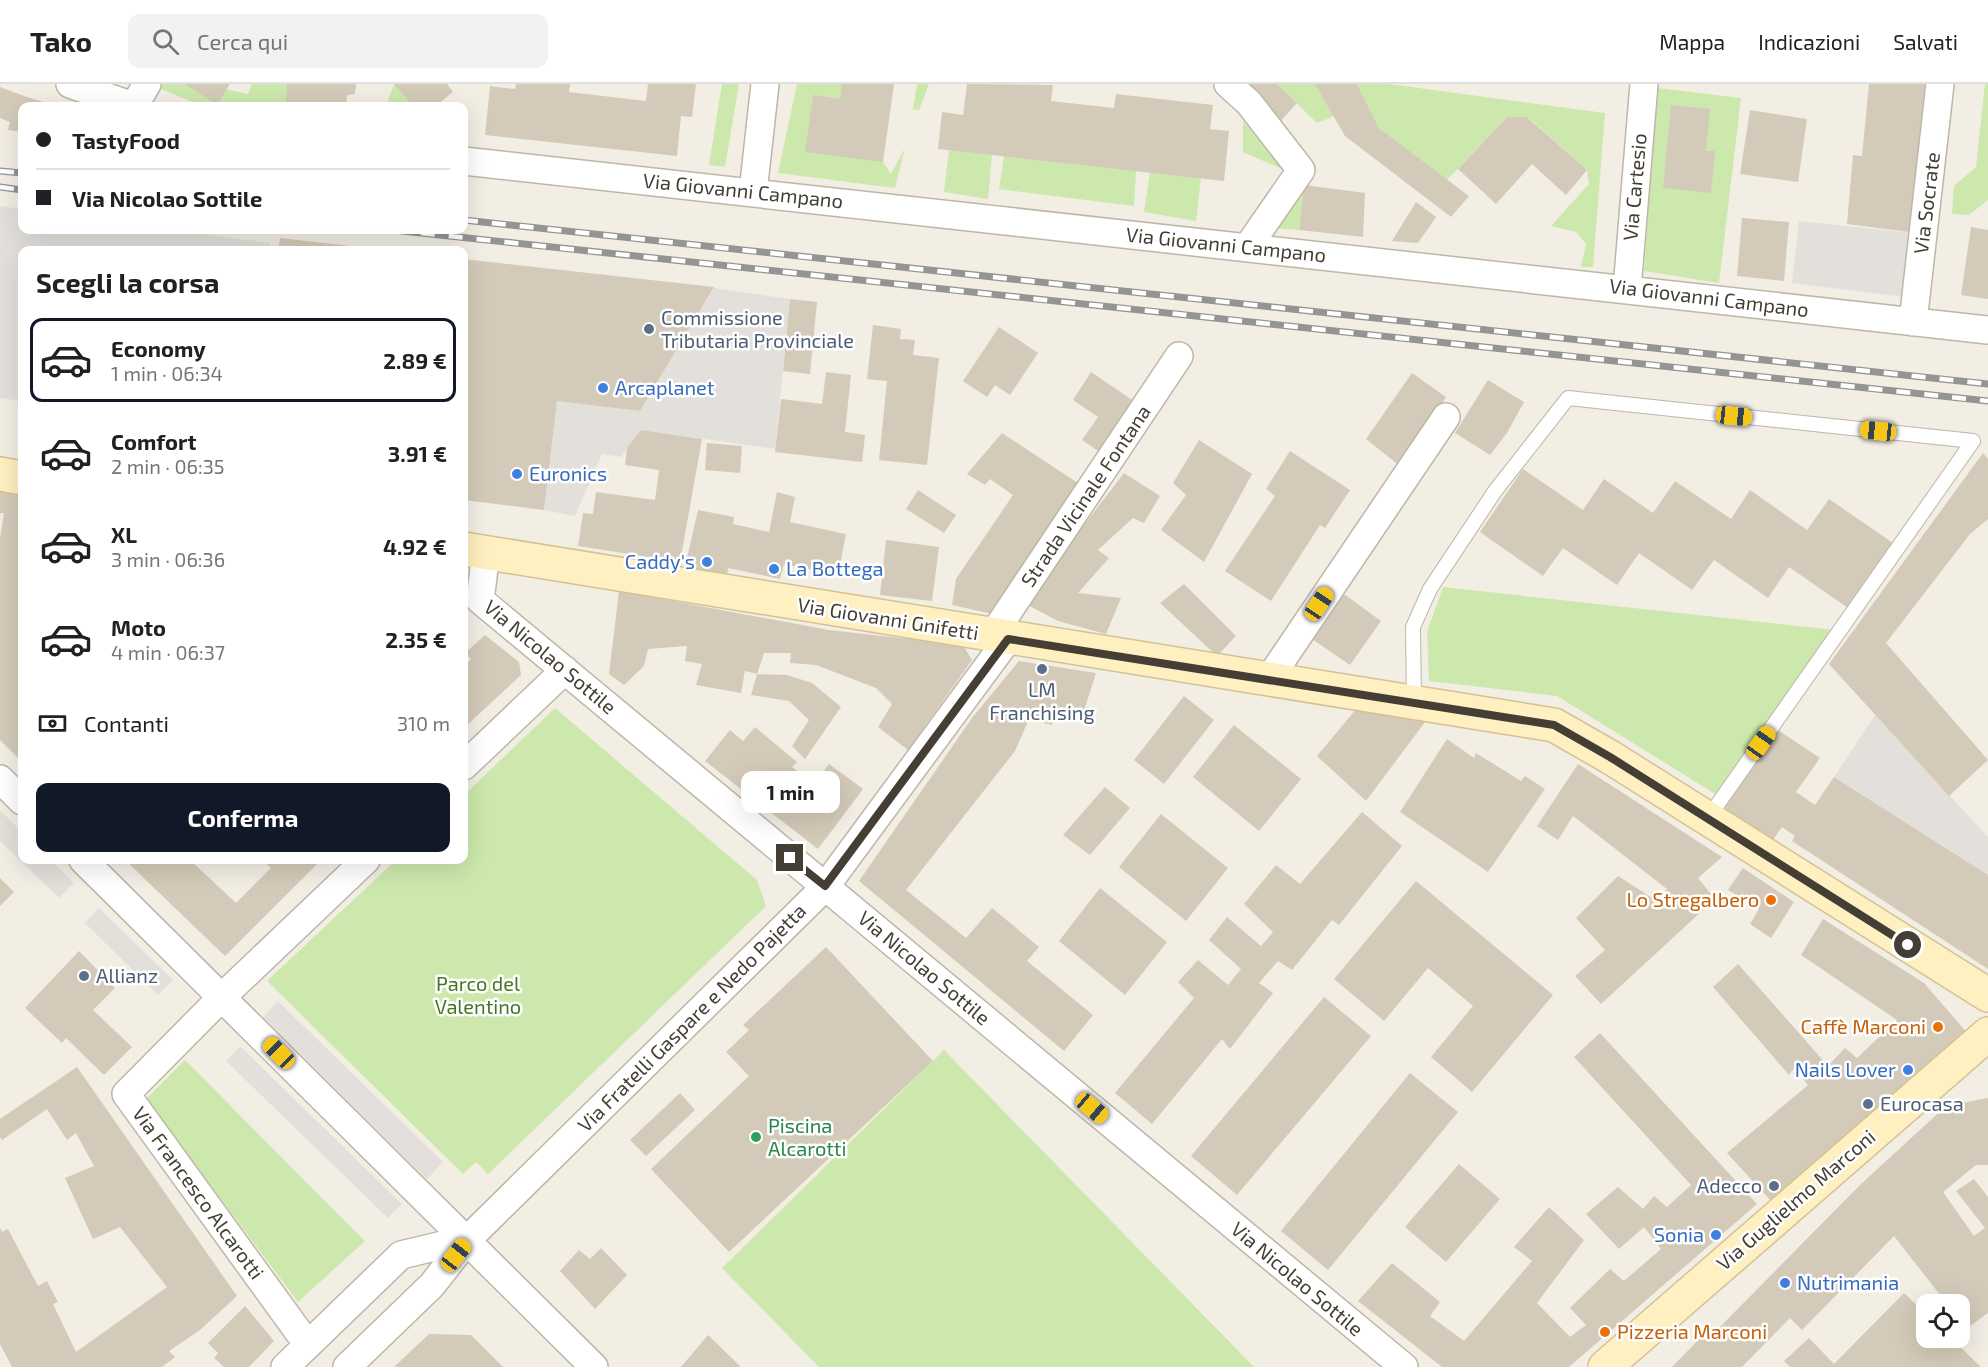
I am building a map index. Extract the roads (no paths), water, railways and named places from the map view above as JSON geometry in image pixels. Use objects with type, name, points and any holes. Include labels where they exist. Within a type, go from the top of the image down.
[{"type":"street","points":[[70,84],[122,102]]},
{"type":"street","points":[[136,102],[147,84]]},
{"type":"street","points":[[753,192],[765,84]]},
{"type":"street","points":[[1228,84],[1249,103],[1301,170],[1247,248]]},
{"type":"street","name":"Via Cartesio","points":[[1627,289],[1644,84]]},
{"type":"street","name":"Via Socrate","points":[[1913,322],[1940,84]]},
{"type":"street","name":"Via Giovanni Campano","points":[[468,161],[1988,330]]},
{"type":"street","name":"Strada Vicinale Fontana","points":[[1000,637],[1179,356]]},
{"type":"street","points":[[1269,679],[1446,417]]},
{"type":"street","points":[[0,474],[18,477]]},
{"type":"street","name":"Via Giovanni Gnifetti","points":[[475,551],[1554,725],[1988,995]]},
{"type":"street","name":"Via Nicolao Sottile","points":[[475,551],[480,600],[1404,1367]]},
{"type":"street","name":"Via Fratelli Gaspare e Nedo Pajetta","points":[[347,1367],[432,1285],[468,1239],[825,886],[1000,637]]},
{"type":"street","points":[[468,762],[564,670]]},
{"type":"street","points":[[0,779],[18,797]]},
{"type":"street","points":[[86,864],[223,996],[594,1367]]},
{"type":"street","points":[[223,996],[362,864]]},
{"type":"street","name":"Via Francesco Alcarotti","points":[[223,996],[126,1094],[308,1345]]},
{"type":"street","name":"Via Guglielmo Marconi","points":[[1605,1367],[1988,1034]]},
{"type":"street","points":[[285,1367],[401,1255],[468,1239]]},
{"type":"lane","points":[[1414,702],[1413,627],[1430,589],[1495,491],[1568,398],[1973,441],[1708,819]]},
{"type":"railway","points":[[0,171],[18,173]]},
{"type":"railway","points":[[0,187],[18,189]]},
{"type":"railway","points":[[468,220],[1988,384]]},
{"type":"railway","points":[[430,234],[1988,401]]},
{"type":"place","name":"Commissione Tributaria Provinciale","points":[[649,329]]},
{"type":"place","name":"Arcaplanet","points":[[603,388]]},
{"type":"place","name":"Euronics","points":[[517,474]]},
{"type":"place","name":"Caddy's","points":[[707,562]]},
{"type":"place","name":"La Bottega","points":[[774,569]]},
{"type":"place","name":"LM Franchising","points":[[1042,669]]},
{"type":"place","name":"Lo Stregalbero","points":[[1771,900]]},
{"type":"place","name":"Allianz","points":[[84,976]]},
{"type":"place","name":"Caffè Marconi","points":[[1938,1027]]},
{"type":"place","name":"Nails Lover","points":[[1908,1070]]},
{"type":"place","name":"Eurocasa","points":[[1868,1104]]},
{"type":"place","name":"Piscina Alcarotti","points":[[756,1137]]},
{"type":"place","name":"Adecco","points":[[1774,1186]]},
{"type":"place","name":"Sonia","points":[[1716,1235]]},
{"type":"place","name":"Nutrimania","points":[[1785,1283]]},
{"type":"place","name":"Pizzeria Marconi","points":[[1605,1332]]},
{"type":"park label","name":"Parco del Valentino","points":[[478,996]]}]
